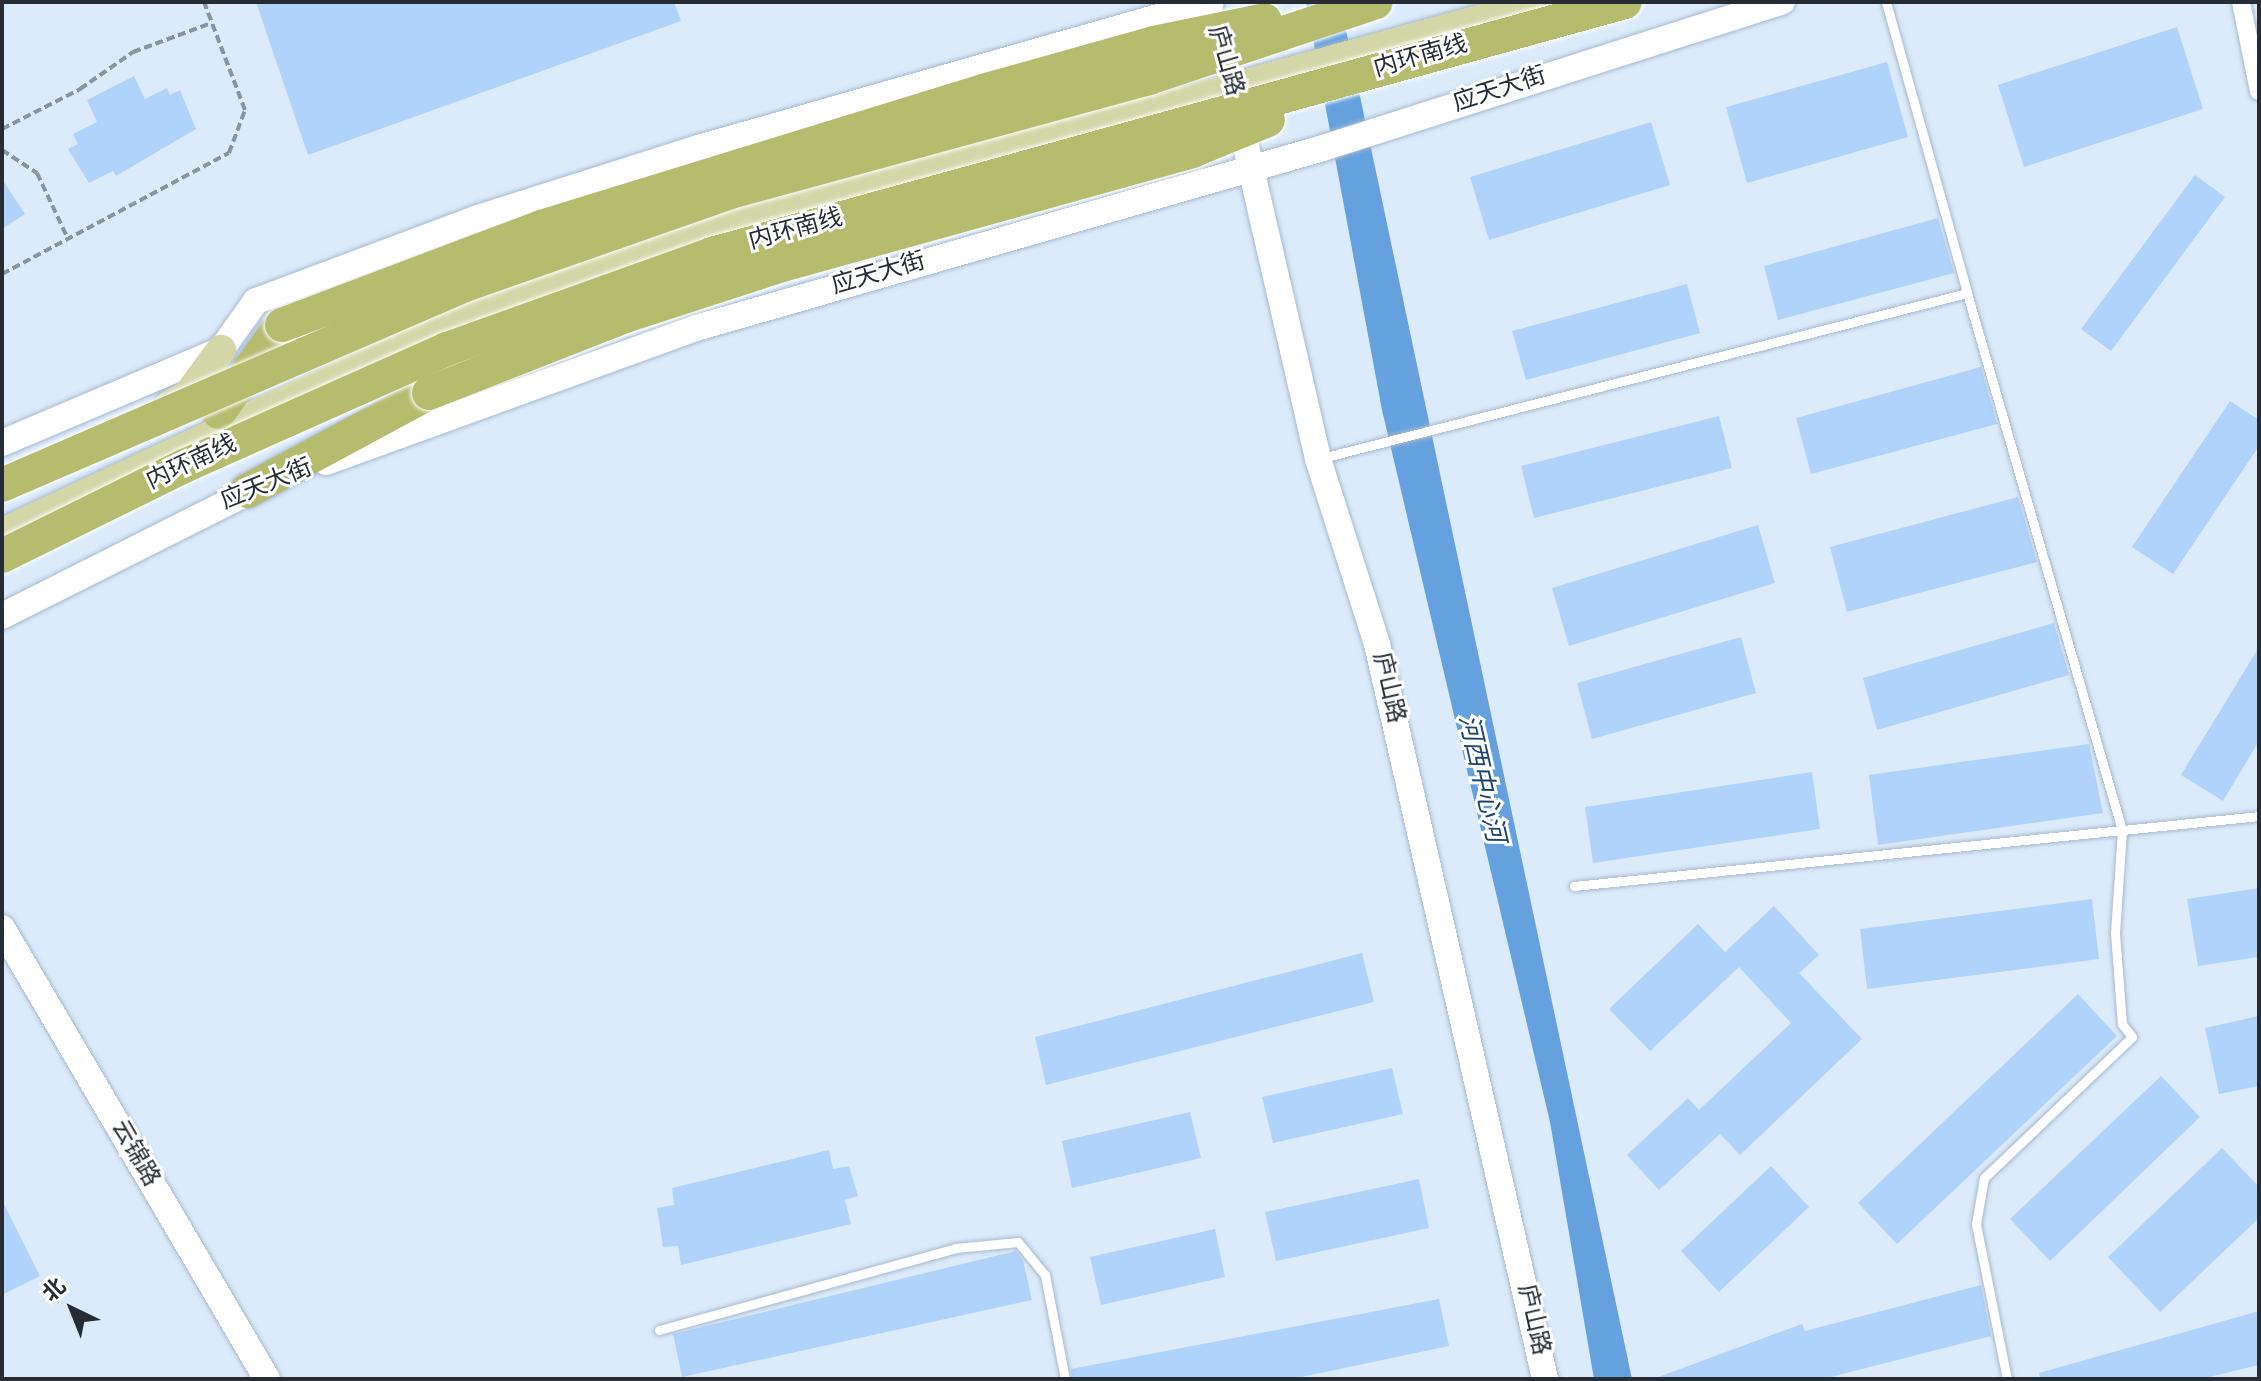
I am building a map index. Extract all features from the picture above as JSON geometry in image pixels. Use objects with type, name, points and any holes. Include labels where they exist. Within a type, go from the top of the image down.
[{"type":"highway","points":[[219,412],[282,325],[541,227],[986,90],[1154,43],[1347,2]]},
{"type":"highway","points":[[2,485],[494,274],[730,192],[1149,78],[1376,2]]},
{"type":"highway","name":"内环南线","points":[[2,556],[184,466],[447,349],[712,254],[1625,2]]},
{"type":"highway","points":[[247,491],[429,393],[625,316],[782,265],[1192,151],[1437,53]]},
{"type":"main road","points":[[2,533],[489,311],[702,234],[1230,79],[1476,2]]},
{"type":"main road","points":[[2,513],[219,412],[441,315],[699,221],[1230,79],[1544,2]]},
{"type":"main road","points":[[2,497],[188,395],[221,350]]},
{"type":"street","name":"庐山路","points":[[1209,2],[1377,644],[1545,1379]]},
{"type":"street","points":[[2,443],[221,350],[256,301],[478,218],[702,147],[1209,2]]},
{"type":"street","name":"应天大街","points":[[2,616],[247,491],[696,328],[1251,168],[1782,2]]},
{"type":"street","points":[[2241,2],[2259,91]]},
{"type":"street","name":"云锦路","points":[[2,928],[267,1379]]},
{"type":"lane","points":[[1886,2],[2122,830],[2115,933],[2122,1024],[2132,1037],[1984,1178],[1976,1224],[2007,1379]]},
{"type":"lane","points":[[1328,456],[1967,293]]},
{"type":"lane","points":[[1574,886],[2259,816]]},
{"type":"lane","points":[[659,1330],[956,1248],[1018,1242],[1045,1275],[1065,1379]]},
{"type":"path","points":[[2,274],[229,153],[245,110],[204,2]]},
{"type":"path","points":[[2,129],[80,89],[133,52],[212,23]]},
{"type":"path","points":[[2,150],[37,173],[68,239]]},
{"type":"water","name":"河西中心河","points":[[1306,2],[1340,2],[1632,1379],[1594,1379],[1550,1122],[1382,410]]},
{"type":"building","points":[[256,2],[674,2],[681,21],[308,155]]},
{"type":"building","points":[[2177,27],[2203,109],[2024,167],[1998,85]]},
{"type":"building","points":[[1887,62],[1908,137],[1747,183],[1726,107]]},
{"type":"building","points":[[134,76],[145,99],[167,88],[170,95],[180,90],[196,129],[116,176],[113,171],[89,183],[68,149],[78,144],[73,134],[97,122],[87,100]]},
{"type":"building","points":[[1651,122],[1670,185],[1489,240],[1470,177]]},
{"type":"building","points":[[2195,175],[2225,197],[2111,351],[2081,329]]},
{"type":"building","points":[[2,179],[25,214],[2,229]]},
{"type":"building","points":[[1938,218],[1954,273],[1778,320],[1764,266]]},
{"type":"building","points":[[1687,284],[1700,333],[1526,380],[1512,331]]},
{"type":"building","points":[[1981,367],[1997,424],[1811,474],[1796,418]]},
{"type":"building","points":[[2230,401],[2259,420],[2259,446],[2173,574],[2132,547]]},
{"type":"building","points":[[1719,416],[1732,468],[1534,518],[1521,466]]},
{"type":"building","points":[[2018,497],[2037,562],[1847,612],[1830,547]]},
{"type":"building","points":[[1758,525],[1775,583],[1569,646],[1552,588]]},
{"type":"building","points":[[2054,623],[2069,675],[1877,730],[1863,678]]},
{"type":"building","points":[[1741,637],[1756,693],[1592,739],[1577,683]]},
{"type":"building","points":[[2259,647],[2259,741],[2223,801],[2181,775]]},
{"type":"building","points":[[2089,744],[2103,813],[1878,845],[1869,775]]},
{"type":"building","points":[[1812,772],[1820,829],[1593,863],[1585,807]]},
{"type":"building","points":[[2259,888],[2259,957],[2198,966],[2187,899]]},
{"type":"building","points":[[2092,899],[2099,959],[1867,989],[1860,929]]},
{"type":"building","points":[[1774,906],[1819,955],[1799,973],[1862,1039],[1740,1155],[1720,1134],[1659,1190],[1627,1155],[1688,1098],[1699,1110],[1791,1023],[1739,967],[1650,1051],[1609,1009],[1698,924],[1725,952]]},
{"type":"building","points":[[1362,953],[1374,1002],[1046,1085],[1035,1037]]},
{"type":"building","points":[[2078,994],[2117,1036],[1897,1244],[1858,1203]]},
{"type":"building","points":[[2259,1016],[2259,1086],[2219,1094],[2205,1028]]},
{"type":"building","points":[[1392,1068],[1403,1114],[1273,1143],[1262,1097]]},
{"type":"building","points":[[2161,1076],[2200,1117],[2050,1261],[2010,1219]]},
{"type":"building","points":[[1190,1112],[1201,1158],[1072,1188],[1062,1141]]},
{"type":"building","points":[[2222,1148],[2259,1187],[2259,1218],[2160,1312],[2108,1257]]},
{"type":"building","points":[[829,1150],[833,1169],[849,1166],[858,1196],[845,1200],[851,1224],[681,1265],[678,1246],[663,1247],[657,1208],[674,1205],[672,1188]]},
{"type":"building","points":[[1771,1166],[1809,1207],[1719,1292],[1681,1251]]},
{"type":"building","points":[[1419,1179],[1429,1228],[1276,1261],[1265,1212]]},
{"type":"building","points":[[2,1200],[40,1276],[2,1295]]},
{"type":"building","points":[[1215,1229],[1225,1277],[1101,1305],[1090,1257]]},
{"type":"building","points":[[1016,1251],[1023,1260],[1032,1300],[682,1377],[673,1334]]},
{"type":"building","points":[[1981,1285],[1991,1336],[1823,1379],[1653,1379],[1802,1324],[1805,1331]]},
{"type":"building","points":[[1439,1299],[1449,1346],[1292,1379],[1072,1379],[1071,1369]]},
{"type":"building","points":[[2259,1311],[2259,1365],[2201,1379],[2040,1379],[2039,1373]]}]
